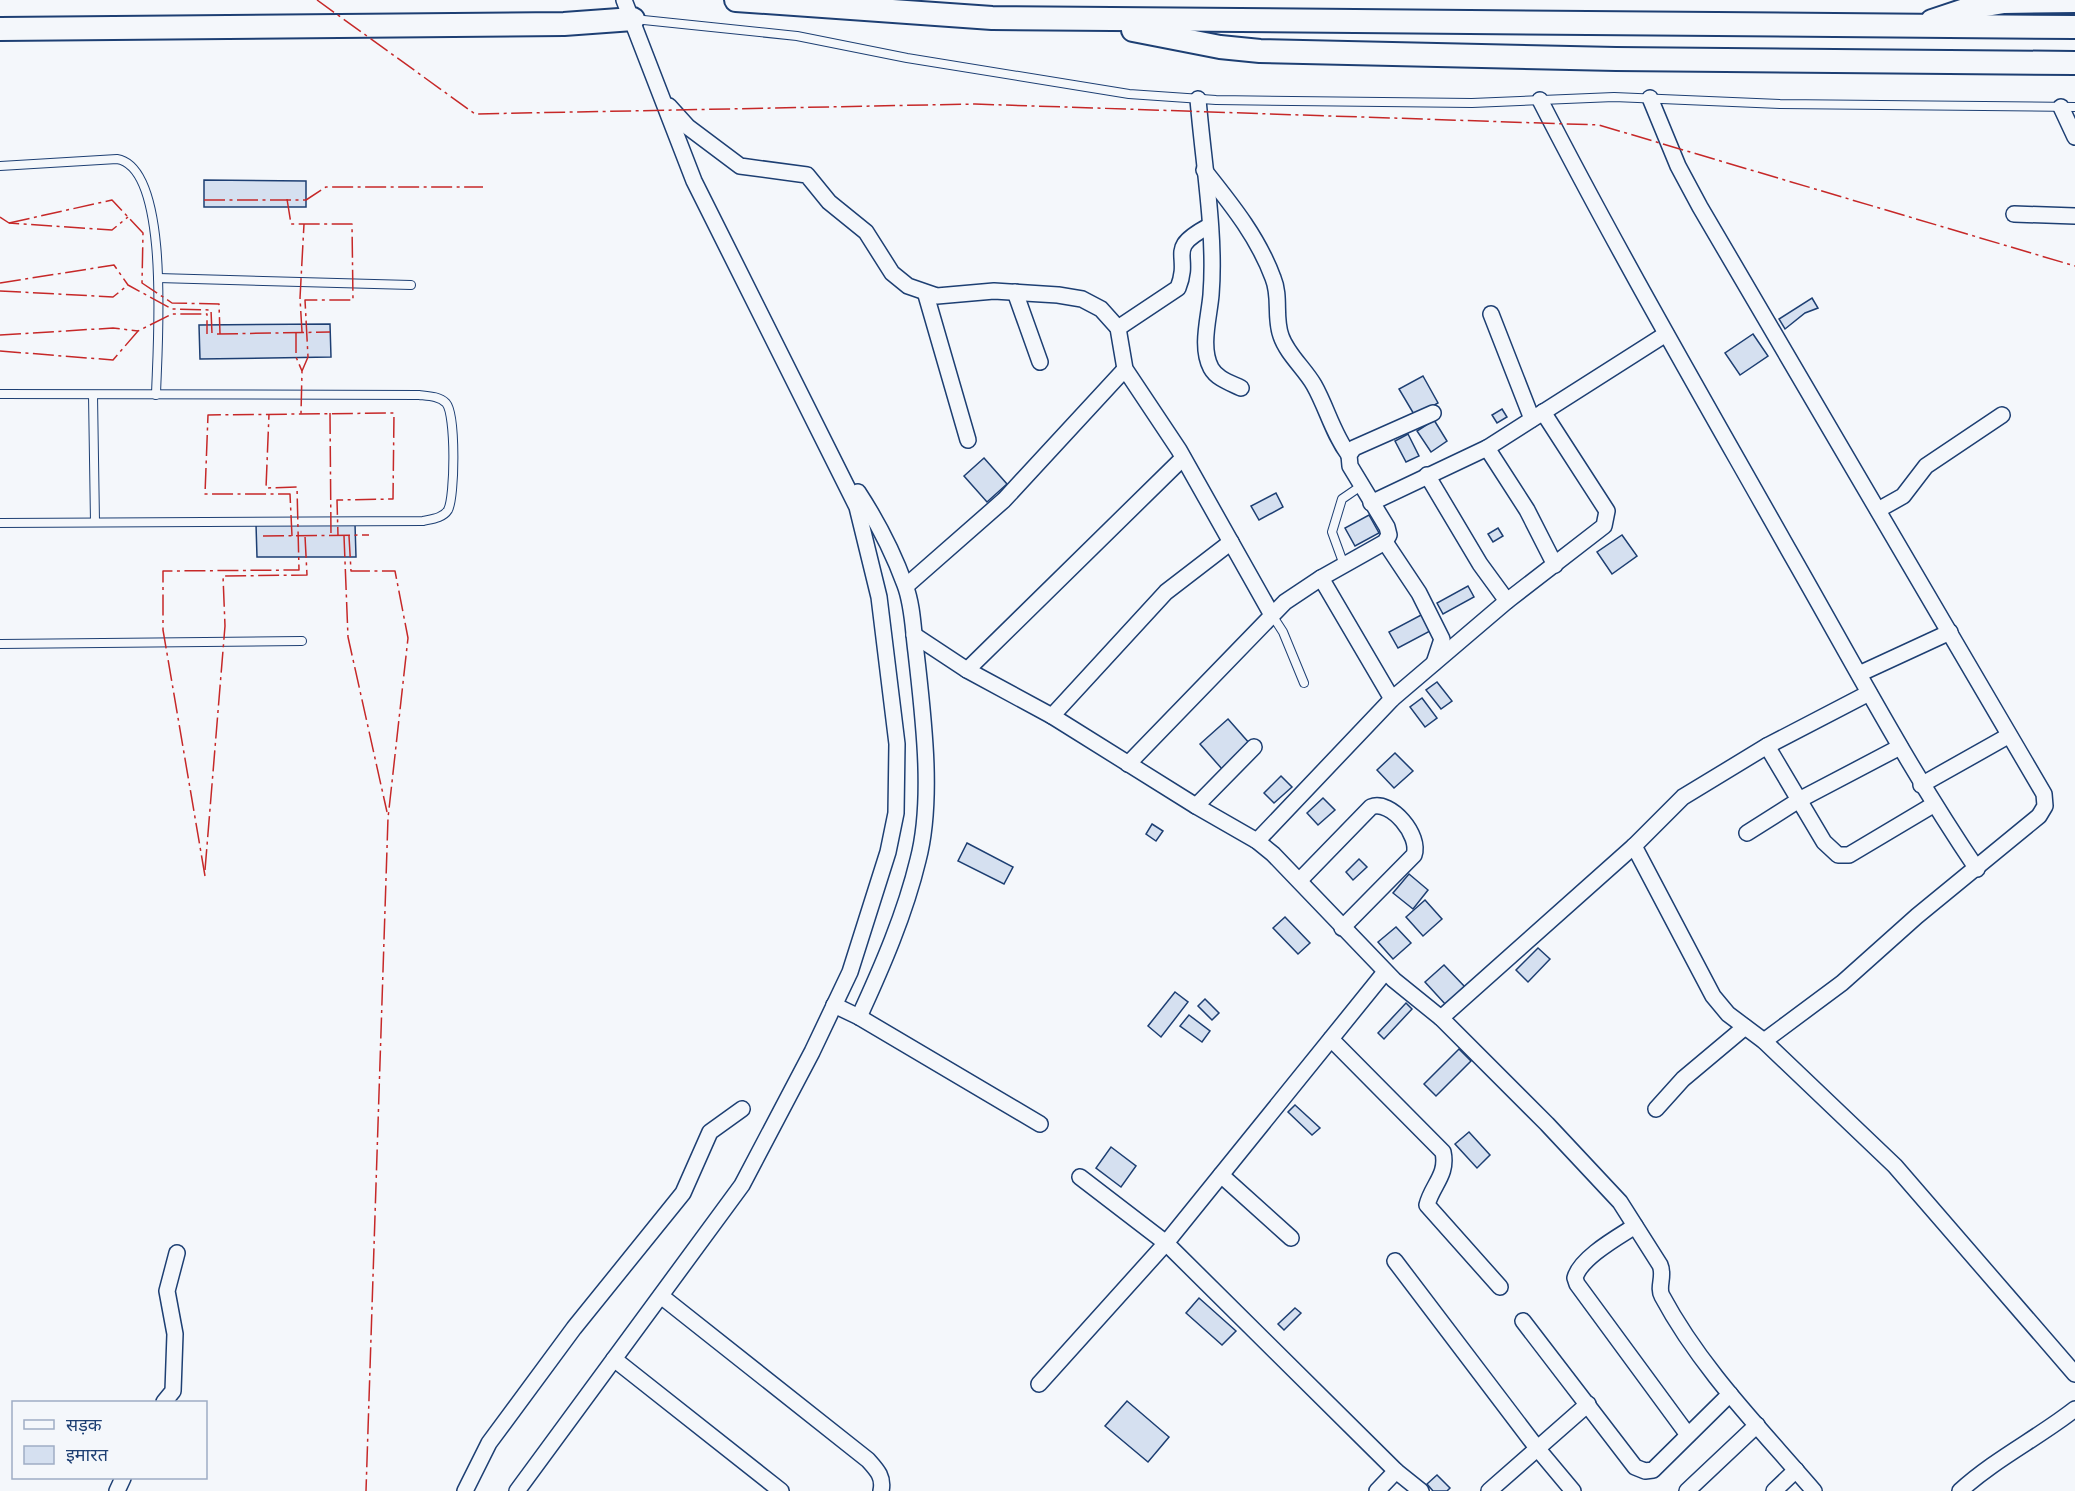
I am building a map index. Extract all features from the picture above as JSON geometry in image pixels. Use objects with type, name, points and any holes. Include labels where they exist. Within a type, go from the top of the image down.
[{"type":"street","points":[[736,0],[992,18],[2075,27]]},
{"type":"street","points":[[1916,27],[1974,7],[2004,2],[2075,1]]},
{"type":"street","points":[[0,29],[564,24],[629,9],[648,67],[665,102],[694,182],[823,436],[864,526],[879,597],[898,777],[896,813],[888,852],[850,972],[742,1185],[517,1491]]},
{"type":"street","points":[[1079,19],[1220,47],[1260,51],[1616,59],[2075,63]]},
{"type":"street","points":[[1650,98],[1678,166],[1700,207],[2044,794],[2045,806],[2039,816],[1917,916],[1842,983],[1764,1041]]},
{"type":"street","points":[[1198,99],[1209,226],[1211,292],[1206,351],[1212,369],[1221,378],[1241,388]]},
{"type":"street","points":[[1540,100],[1666,334],[1869,693],[1933,805],[1977,869]]},
{"type":"street","points":[[665,102],[688,127],[740,166],[807,175],[829,202],[867,232],[900,282],[926,295],[1015,292],[1082,299],[1101,309],[1118,328],[1125,369],[1183,458],[1272,615]]},
{"type":"street","points":[[2068,107],[2075,137]]},
{"type":"street","points":[[1204,170],[1238,213],[1263,254],[1278,296],[1277,318],[1281,338],[1314,386],[1332,425],[1350,455]]},
{"type":"street","points":[[2014,214],[2075,216]]},
{"type":"street","points":[[1118,328],[1178,288],[1183,244],[1188,237],[1209,226]]},
{"type":"street","points":[[1015,292],[1040,362]]},
{"type":"street","points":[[926,295],[968,440]]},
{"type":"street","points":[[1257,841],[1392,699],[1507,601],[1604,526],[1608,518],[1606,511],[1537,415],[1491,314]]},
{"type":"street","points":[[1371,503],[1487,448],[1666,334]]},
{"type":"street","points":[[906,586],[1004,500],[1125,369]]},
{"type":"street","points":[[1128,764],[1272,615],[1321,578],[1385,542],[1389,535],[1387,527],[1350,466],[1350,455],[1354,447],[1433,413]]},
{"type":"street","points":[[1878,510],[1903,496],[1918,474],[1933,461],[2002,415]]},
{"type":"street","points":[[823,436],[880,527],[906,586],[914,635],[926,792],[924,827],[918,861],[890,945],[859,1017]]},
{"type":"street","points":[[1487,448],[1527,510],[1555,565]]},
{"type":"street","points":[[967,670],[1183,458]]},
{"type":"street","points":[[1427,475],[1480,564],[1507,601]]},
{"type":"street","points":[[1052,716],[1166,592],[1231,542]]},
{"type":"street","points":[[1385,542],[1419,593],[1442,639],[1434,663]]},
{"type":"street","points":[[1321,578],[1392,699]]},
{"type":"street","points":[[1859,674],[1950,632]]},
{"type":"street","points":[[914,635],[967,670],[1052,716],[1196,807],[1257,841],[1300,880],[1385,972],[1441,1018],[1620,1202],[1663,1271],[1661,1295],[1673,1318],[1730,1395],[1814,1491]]},
{"type":"street","points":[[1441,1018],[1634,846],[1683,797],[1767,746],[1869,693]]},
{"type":"street","points":[[1922,785],[2008,736]]},
{"type":"street","points":[[1767,746],[1824,842],[1838,855],[1849,855],[1933,805]]},
{"type":"street","points":[[1196,807],[1254,747]]},
{"type":"street","points":[[1747,833],[1799,800],[1900,747]]},
{"type":"street","points":[[1300,880],[1371,807],[1378,804],[1388,806],[1415,839],[1417,847],[1414,855],[1342,928]]},
{"type":"street","points":[[1634,846],[1713,996],[1728,1014],[1764,1041],[1895,1166],[1970,1249],[2075,1374]]},
{"type":"street","points":[[1039,1384],[1166,1243],[1385,972]]},
{"type":"street","points":[[834,1005],[859,1017],[1040,1124]]},
{"type":"street","points":[[1656,1109],[1692,1071],[1745,1027]]},
{"type":"street","points":[[1331,1039],[1443,1152],[1445,1165],[1442,1177],[1430,1193],[1427,1205],[1500,1287]]},
{"type":"street","points":[[465,1491],[496,1434],[574,1328],[682,1193],[710,1132],[742,1108]]},
{"type":"street","points":[[1221,1174],[1291,1238]]},
{"type":"street","points":[[1080,1177],[1166,1243],[1396,1471],[1421,1491]]},
{"type":"street","points":[[1635,1226],[1608,1243],[1580,1268],[1575,1278],[1688,1435]]},
{"type":"street","points":[[165,1401],[173,1391],[175,1334],[168,1291],[177,1253]]},
{"type":"street","points":[[1395,1261],[1537,1448],[1573,1491]]},
{"type":"street","points":[[661,1296],[868,1460],[879,1472],[881,1491]]},
{"type":"street","points":[[1523,1321],[1635,1467],[1645,1471],[1653,1470],[1730,1395]]},
{"type":"street","points":[[614,1359],[781,1491]]},
{"type":"street","points":[[1489,1491],[1588,1404]]},
{"type":"street","points":[[1960,1491],[1989,1466],[2031,1441],[2075,1409]]},
{"type":"street","points":[[1687,1491],[1757,1425]]},
{"type":"street","points":[[1774,1491],[1796,1470]]},
{"type":"street","points":[[1377,1491],[1396,1471]]},
{"type":"lane","points":[[629,9],[1129,94],[1198,99],[1369,104],[1650,98],[1780,104],[2068,107]]},
{"type":"lane","points":[[0,165],[117,159],[133,165],[139,175],[155,228],[158,278],[156,395]]},
{"type":"lane","points":[[158,278],[411,285]]},
{"type":"lane","points":[[0,394],[434,397],[445,402],[452,413],[448,509],[442,516],[423,521],[0,523]]},
{"type":"lane","points":[[93,395],[95,522]]},
{"type":"lane","points":[[1344,565],[1332,532],[1342,499],[1361,486]]},
{"type":"lane","points":[[1272,615],[1283,632],[1304,683]]},
{"type":"lane","points":[[0,644],[302,640]]},
{"type":"building","points":[[204,180],[306,181],[306,207],[204,207]]},
{"type":"building","points":[[1812,298],[1818,308],[1805,313],[1785,329],[1779,319]]},
{"type":"building","points":[[330,324],[331,357],[200,359],[199,325]]},
{"type":"building","points":[[1753,334],[1768,356],[1740,375],[1725,353]]},
{"type":"building","points":[[1423,376],[1438,403],[1415,416],[1399,389]]},
{"type":"building","points":[[1502,409],[1507,417],[1497,423],[1492,415]]},
{"type":"building","points":[[1434,420],[1447,441],[1431,452],[1417,431]]},
{"type":"building","points":[[1408,434],[1419,456],[1406,462],[1395,441]]},
{"type":"building","points":[[984,458],[1007,484],[987,502],[964,476]]},
{"type":"building","points":[[1276,493],[1283,507],[1259,520],[1251,506]]},
{"type":"building","points":[[1369,515],[1379,533],[1355,546],[1345,528]]},
{"type":"building","points":[[256,524],[355,524],[356,557],[257,557]]},
{"type":"building","points":[[1498,528],[1503,536],[1493,542],[1488,534]]},
{"type":"building","points":[[1622,535],[1637,556],[1612,574],[1597,552]]},
{"type":"building","points":[[1468,586],[1474,597],[1443,614],[1437,603]]},
{"type":"building","points":[[1423,614],[1432,630],[1398,648],[1389,632]]},
{"type":"building","points":[[1437,682],[1452,701],[1441,709],[1426,690]]},
{"type":"building","points":[[1422,698],[1437,718],[1425,727],[1410,707]]},
{"type":"building","points":[[1228,719],[1250,744],[1222,769],[1200,744]]},
{"type":"building","points":[[1395,753],[1413,771],[1394,788],[1377,770]]},
{"type":"building","points":[[1281,776],[1292,787],[1274,803],[1264,793]]},
{"type":"building","points":[[1323,798],[1335,810],[1318,825],[1307,813]]},
{"type":"building","points":[[1152,824],[1163,831],[1156,841],[1146,834]]},
{"type":"building","points":[[967,843],[1013,867],[1004,884],[958,861]]},
{"type":"building","points":[[1359,859],[1367,867],[1353,880],[1346,872]]},
{"type":"building","points":[[1409,874],[1428,890],[1413,909],[1393,893]]},
{"type":"building","points":[[1425,900],[1442,919],[1423,936],[1406,917]]},
{"type":"building","points":[[1285,917],[1310,943],[1298,954],[1273,928]]},
{"type":"building","points":[[1396,927],[1411,943],[1393,959],[1378,942]]},
{"type":"building","points":[[1538,948],[1550,959],[1528,982],[1516,970]]},
{"type":"building","points":[[1444,965],[1465,987],[1446,1005],[1425,982]]},
{"type":"building","points":[[1175,992],[1188,1002],[1161,1037],[1148,1026]]},
{"type":"building","points":[[1205,999],[1219,1013],[1212,1020],[1198,1006]]},
{"type":"building","points":[[1406,1003],[1412,1009],[1384,1039],[1378,1033]]},
{"type":"building","points":[[1189,1015],[1210,1031],[1202,1042],[1180,1026]]},
{"type":"building","points":[[1459,1049],[1471,1061],[1436,1096],[1424,1084]]},
{"type":"building","points":[[1295,1105],[1320,1128],[1312,1135],[1288,1112]]},
{"type":"building","points":[[1469,1132],[1490,1155],[1477,1168],[1455,1144]]},
{"type":"building","points":[[1111,1147],[1136,1166],[1121,1187],[1096,1168]]},
{"type":"building","points":[[1199,1298],[1236,1331],[1222,1345],[1186,1313]]},
{"type":"building","points":[[1295,1308],[1301,1313],[1284,1330],[1278,1324]]},
{"type":"building","points":[[1127,1401],[1169,1437],[1148,1462],[1105,1426]]},
{"type":"building","points":[[1437,1475],[1450,1488],[1447,1491],[1433,1491],[1427,1484]]},
{"type":"power","points":[[317,0],[475,114],[975,104],[1599,125],[2075,266]]},
{"type":"power","points":[[204,200],[306,200],[326,187],[483,187]]},
{"type":"power","points":[[287,199],[291,224],[352,224],[353,300],[305,300],[308,357],[302,371],[301,414]]},
{"type":"power","points":[[9,223],[112,200],[143,233],[142,283],[172,303],[219,304],[220,334]]},
{"type":"power","points":[[0,217],[9,223],[112,230],[128,217]]},
{"type":"power","points":[[302,332],[300,298],[304,224]]},
{"type":"power","points":[[0,283],[114,265],[128,285],[172,309],[211,310],[212,334]]},
{"type":"power","points":[[0,291],[113,297],[128,285]]},
{"type":"power","points":[[0,351],[113,360],[138,331],[172,314],[207,314],[207,334]]},
{"type":"power","points":[[0,335],[113,328],[138,331]]},
{"type":"power","points":[[296,332],[296,357],[302,371]]},
{"type":"power","points":[[217,334],[330,332]]},
{"type":"power","points":[[330,413],[331,536]]},
{"type":"power","points":[[292,536],[290,494],[205,494],[208,415],[394,413],[393,499],[337,500],[338,536]]},
{"type":"power","points":[[205,876],[163,630],[163,571],[299,570],[297,487],[266,488],[269,414]]},
{"type":"power","points":[[263,536],[369,535]]},
{"type":"power","points":[[205,870],[225,626],[223,576],[307,575],[305,536]]},
{"type":"power","points":[[344,536],[348,637],[387,812]]},
{"type":"power","points":[[349,536],[351,571],[395,571],[408,638],[388,818],[366,1491]]}]
